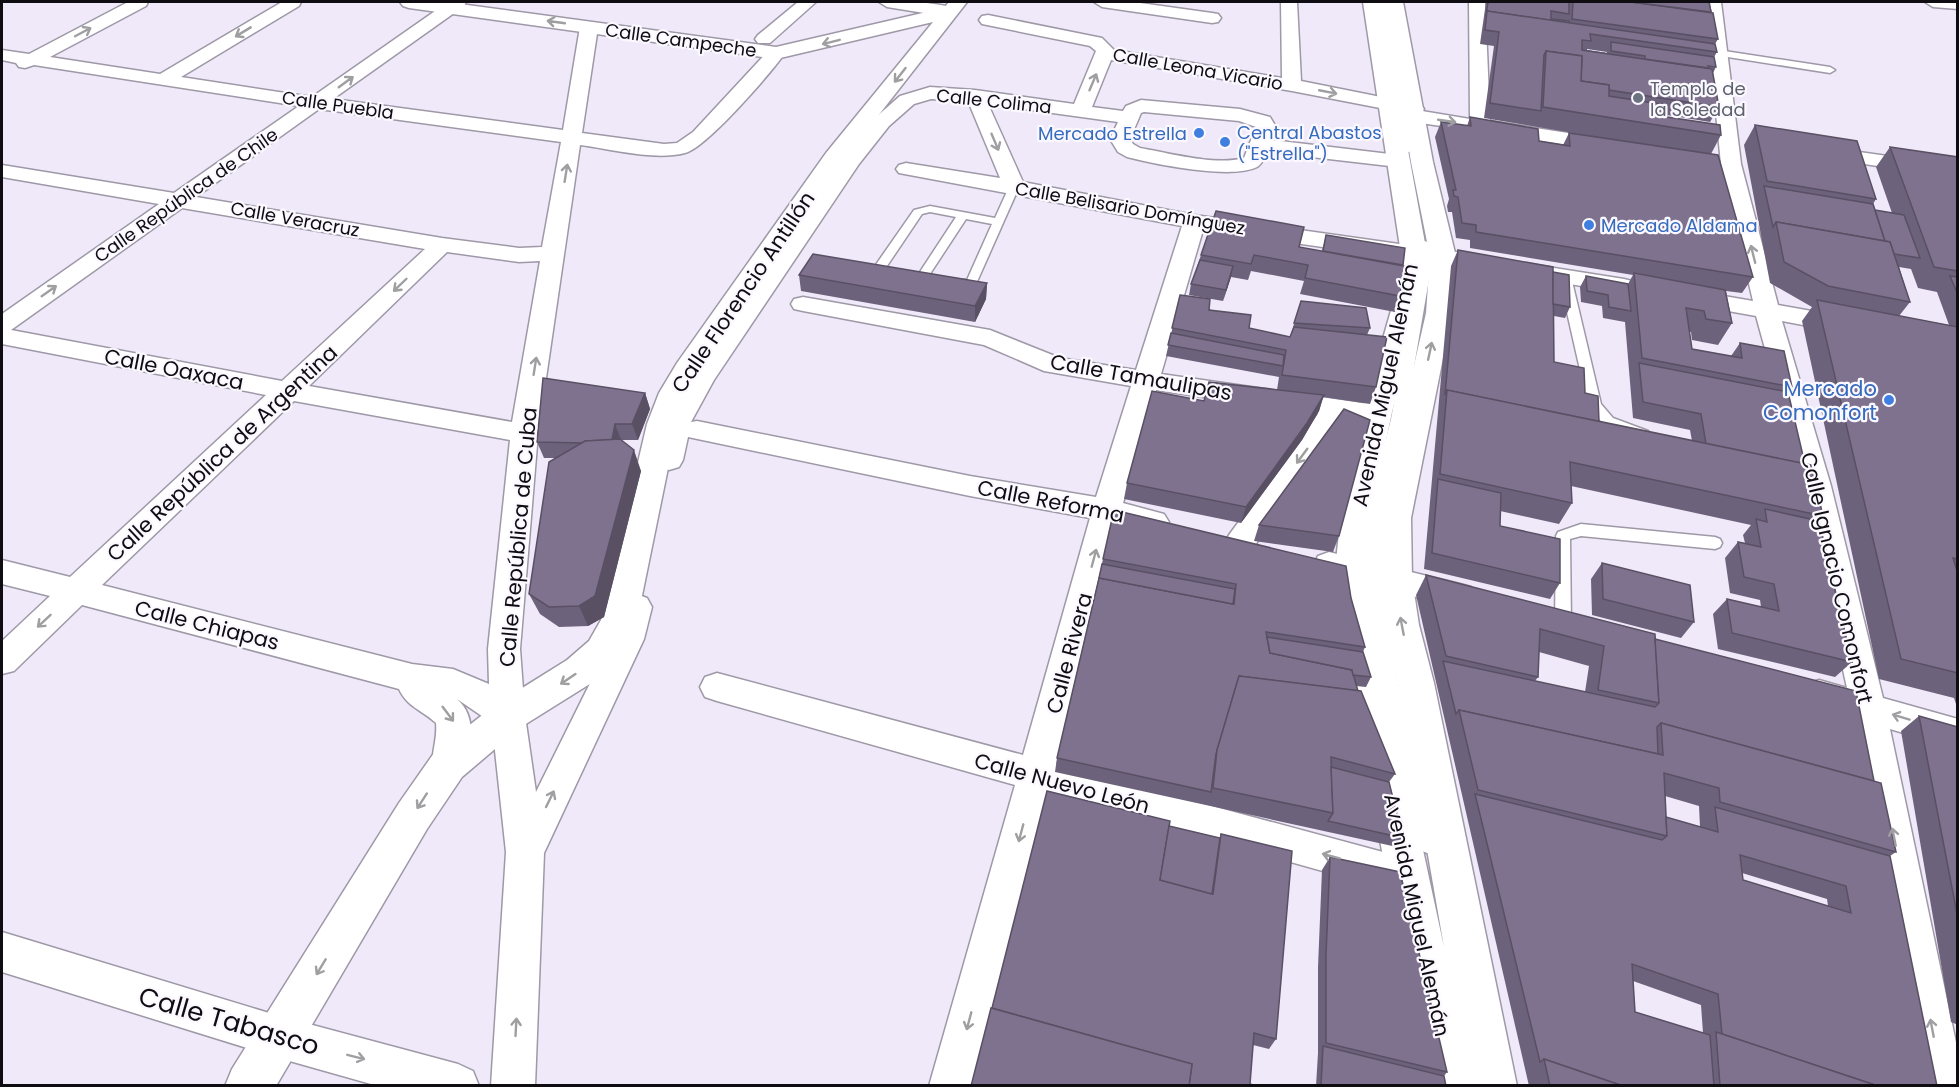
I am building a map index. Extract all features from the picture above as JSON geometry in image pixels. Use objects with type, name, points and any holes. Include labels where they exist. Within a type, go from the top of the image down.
[{"type":"main road","name":"Calle Campeche","points":[[409,2],[454,4],[589,27],[766,48],[954,7]]},
{"type":"main road","name":"Avenida Miguel Alemán","points":[[1372,2],[1382,71],[1405,109],[1398,161],[1428,256],[1439,313],[1395,518],[1373,574],[1354,603],[1359,637],[1420,867],[1451,1086]]},
{"type":"main road","name":"Avenida Miguel Alemán","points":[[1394,2],[1405,109],[1422,162],[1428,256],[1407,300],[1376,414],[1360,488],[1373,574],[1401,625],[1416,683],[1493,1086]]},
{"type":"main road","name":"Calle Florencio Antillón","points":[[249,1086],[412,816],[448,765],[508,716],[580,671],[602,651],[619,620],[654,457],[673,393],[687,369],[834,158],[954,7]]},
{"type":"street","points":[[2,75],[140,2]]},
{"type":"street","points":[[164,80],[294,2]]},
{"type":"street","points":[[766,48],[808,2]]},
{"type":"street","points":[[887,2],[954,7]]},
{"type":"street","points":[[1102,2],[1212,18]]},
{"type":"street","points":[[1289,2],[1292,85]]},
{"type":"street","points":[[1477,2],[1480,126]]},
{"type":"street","name":"Calle Ignacio Comonfort","points":[[1713,2],[1731,164],[1767,311],[1817,486],[1868,707],[1943,1086]]},
{"type":"street","points":[[1933,2],[1958,4]]},
{"type":"street","name":"Calle República de Chile","points":[[2,325],[454,4]]},
{"type":"street","name":"Calle Leona Vicario","points":[[988,20],[1096,42],[1105,49],[1105,54],[1292,85],[1480,126],[1628,148]]},
{"type":"street","name":"Calle República de Cuba","points":[[513,1086],[525,852],[508,716],[504,650],[524,433],[589,27]]},
{"type":"street","name":"Calle Puebla","points":[[2,55],[317,103],[571,138],[676,149],[690,145],[700,136],[766,48]]},
{"type":"street","points":[[1081,111],[1105,54]]},
{"type":"street","name":"Calle Colima","points":[[851,160],[882,122],[907,100],[930,93],[975,96],[1129,118]]},
{"type":"street","points":[[975,96],[1014,187]]},
{"type":"street","points":[[1146,105],[1251,117],[1265,123],[1266,127],[1259,145],[1251,161],[1235,165],[1216,165],[1134,153],[1121,144],[1120,139],[1129,118],[1137,107],[1146,105]]},
{"type":"street","points":[[1727,139],[1750,142]]},
{"type":"street","points":[[1259,145],[1398,161]]},
{"type":"street","points":[[1808,151],[1958,172]]},
{"type":"street","name":"Calle Florencio Antillón","points":[[525,852],[628,639],[652,545],[675,429],[685,404],[851,160]]},
{"type":"street","points":[[1708,160],[1731,164]]},
{"type":"street","name":"Calle Belisario Domínguez","points":[[906,170],[1014,187],[1194,222],[1499,266],[1868,329]]},
{"type":"street","name":"Calle Veracruz","points":[[2,171],[442,245],[519,255],[553,253]]},
{"type":"street","name":"Calle Rivera","points":[[951,1086],[1107,510],[1194,222]]},
{"type":"street","name":"Calle República de Argentina","points":[[2,661],[442,245]]},
{"type":"street","name":"Calle Tamaulipas","points":[[803,304],[990,338],[1053,365],[1376,414]]},
{"type":"street","name":"Calle Oaxaca","points":[[2,336],[288,391],[524,433]]},
{"type":"street","points":[[1274,551],[1229,540],[1336,409]]},
{"type":"street","name":"Calle Reforma","points":[[697,430],[970,486],[1107,510],[1184,529]]},
{"type":"street","points":[[1307,559],[1485,603]]},
{"type":"street","name":"Calle Chiapas","points":[[2,572],[412,678],[430,677],[463,684],[508,716]]},
{"type":"street","points":[[1529,615],[1597,633]]},
{"type":"street","points":[[412,678],[419,693],[442,706],[453,719],[456,729],[448,765]]},
{"type":"street","points":[[1789,686],[1958,734]]},
{"type":"street","name":"Calle Nuevo León","points":[[717,687],[1036,776],[1420,867]]},
{"type":"street","name":"Calle Tabasco","points":[[2,952],[279,1037],[458,1086]]},
{"type":"lane","points":[[1384,2],[1405,109]]},
{"type":"lane","points":[[1718,53],[1830,70]]},
{"type":"lane","points":[[998,222],[930,209],[918,212],[881,266],[885,273],[962,285],[972,282],[1014,187]]},
{"type":"lane","points":[[923,279],[962,216]]},
{"type":"lane","points":[[1565,277],[1595,405],[1608,421],[1660,440]]},
{"type":"lane","points":[[1563,624],[1563,536],[1568,533],[1581,530],[1715,543]]},
{"type":"building","points":[[1488,2],[1569,2],[1569,14],[1551,11],[1551,19],[1569,21],[1569,23],[1487,11],[1486,16]]},
{"type":"building","points":[[1573,2],[1631,2],[1713,13],[1718,39],[1572,19]]},
{"type":"building","points":[[1631,2],[1709,2],[1711,12]]},
{"type":"building","points":[[1487,11],[1715,44],[1717,52],[1590,34],[1591,41],[1582,40],[1582,50],[1712,69],[1719,107],[1609,90],[1609,85],[1581,81],[1582,56],[1546,51],[1541,111],[1490,103],[1499,32],[1485,30]]},
{"type":"building","points":[[1611,42],[1714,57],[1716,67],[1645,59],[1645,56],[1611,51]]},
{"type":"building","points":[[1546,51],[1582,56],[1581,81],[1609,85],[1609,96],[1666,105],[1667,117],[1720,125],[1721,135],[1543,107]]},
{"type":"building","name":"Mercado Aldama","points":[[1470,117],[1538,129],[1539,141],[1570,146],[1569,133],[1718,155],[1753,277],[1476,232],[1476,225],[1462,223],[1458,197],[1454,196],[1453,190],[1456,190],[1441,122],[1471,126]]},
{"type":"building","points":[[1755,125],[1857,141],[1876,199],[1767,181]]},
{"type":"building","points":[[1890,147],[1958,157],[1958,271],[1934,267]]},
{"type":"building","points":[[1764,186],[1873,204],[1885,241],[1776,222],[1773,227]]},
{"type":"building","points":[[1875,210],[1904,215],[1920,258],[1894,254],[1890,242],[1885,241]]},
{"type":"building","points":[[1216,211],[1304,227],[1299,247],[1404,266],[1400,296],[1305,278],[1308,265],[1254,255],[1251,264],[1201,255]]},
{"type":"building","points":[[1776,222],[1890,242],[1910,302],[1828,286],[1784,262]]},
{"type":"building","points":[[1326,235],[1405,248],[1403,265],[1323,251]]},
{"type":"building","points":[[1458,250],[1553,267],[1554,362],[1584,368],[1585,393],[1598,396],[1599,422],[1447,390],[1445,395]]},
{"type":"building","points":[[813,254],[987,283],[975,306],[799,275]]},
{"type":"building","points":[[1200,260],[1233,266],[1226,290],[1191,284]]},
{"type":"building","points":[[1553,272],[1569,275],[1570,307],[1553,304]]},
{"type":"building","points":[[1634,273],[1725,290],[1732,323],[1706,319],[1704,311],[1686,308],[1692,349],[1742,358],[1740,343],[1784,351],[1792,387],[1642,358]]},
{"type":"building","points":[[1586,276],[1628,284],[1631,311],[1609,307],[1608,295],[1587,291]]},
{"type":"building","points":[[1950,276],[1958,277],[1958,295]]},
{"type":"building","points":[[1180,295],[1210,299],[1209,310],[1251,315],[1249,328],[1290,337],[1294,327],[1387,337],[1376,387],[1282,375],[1286,350],[1172,328]]},
{"type":"building","points":[[1817,300],[1958,327],[1958,559],[1953,558],[1958,574],[1958,673],[1901,659]]},
{"type":"building","points":[[1301,301],[1366,308],[1370,328],[1294,323]]},
{"type":"building","points":[[1171,333],[1284,355],[1283,366],[1168,345]]},
{"type":"building","points":[[1639,363],[1788,392],[1805,464],[1706,444],[1701,414],[1643,402]]},
{"type":"building","points":[[543,378],[645,393],[632,424],[615,424],[612,440],[583,443],[537,442]]},
{"type":"building","points":[[1209,382],[1324,395],[1307,423],[1246,507],[1127,483],[1152,391],[1204,401]]},
{"type":"building","points":[[1447,390],[1811,465],[1823,516],[1570,462],[1572,503],[1440,474]]},
{"type":"building","points":[[1344,409],[1370,420],[1339,536],[1259,525]]},
{"type":"building","points":[[620,439],[634,450],[595,596],[579,606],[549,607],[529,594],[549,462],[585,441]]},
{"type":"building","points":[[1438,479],[1501,493],[1500,526],[1560,539],[1560,583],[1432,553]]},
{"type":"building","points":[[1765,509],[1819,521],[1852,662],[1732,633],[1727,599],[1779,611],[1774,584],[1744,577],[1738,542],[1761,547],[1756,519],[1767,522]]},
{"type":"building","points":[[1114,510],[1346,566],[1351,598],[1365,647],[1266,632],[1270,653],[1352,670],[1358,691],[1239,676],[1216,754],[1211,792],[1057,758],[1099,578],[1234,604],[1236,584],[1103,559]]},
{"type":"building","points":[[1602,563],[1690,585],[1694,622],[1603,599]]},
{"type":"building","points":[[1102,564],[1235,589],[1233,604],[1099,578]]},
{"type":"building","points":[[1426,575],[1655,634],[1659,703],[1598,690],[1604,646],[1540,629],[1538,677],[1446,656]]},
{"type":"building","points":[[1267,637],[1363,652],[1371,677],[1353,675],[1352,670],[1270,653]]},
{"type":"building","points":[[1655,639],[1856,691],[1874,781],[1661,723],[1657,727],[1658,754],[1459,710],[1456,714],[1443,661],[1655,707],[1659,703]]},
{"type":"building","points":[[1239,676],[1361,691],[1395,774],[1331,757],[1333,813],[1213,788],[1217,750]]},
{"type":"building","points":[[1459,710],[1663,755],[1661,723],[1881,783],[1896,852],[1720,802],[1719,788],[1664,773],[1667,836],[1478,790]]},
{"type":"building","points":[[1919,716],[1958,727],[1958,919]]},
{"type":"building","points":[[1331,767],[1389,782],[1403,838],[1328,821],[1333,813]]},
{"type":"building","points":[[1047,791],[1170,821],[1160,880],[1213,894],[1221,834],[1292,851],[1276,1039],[1254,1033],[1250,1084],[1256,1086],[1189,1086],[1192,1064],[992,1008]]},
{"type":"building","points":[[1475,794],[1662,840],[1667,836],[1666,817],[1718,832],[1715,807],[1890,856],[1937,1086],[1878,1086],[1722,1034],[1718,994],[1632,964],[1635,1012],[1710,1035],[1714,1086],[1623,1086],[1544,1059],[1540,1062]],"holes":[[[1740,855],[1846,886],[1851,913],[1743,880]]]},
{"type":"building","points":[[1169,826],[1220,838],[1212,894],[1160,880]]},
{"type":"building","points":[[1330,857],[1400,872],[1447,1072],[1326,1043],[1326,955]]},
{"type":"building","points":[[991,1008],[1192,1064],[1189,1086],[971,1086]]},
{"type":"building","points":[[1716,1032],[1878,1086],[1720,1086]]},
{"type":"building","points":[[1323,1046],[1444,1076],[1446,1086],[1321,1086]]},
{"type":"building","points":[[1544,1059],[1623,1086],[1550,1086]]},
{"type":"place","name":"Templo de la Soledad","points":[[1638,98]]},
{"type":"place","name":"Mercado Estrella","points":[[1199,133]]},
{"type":"place","name":"Central Abastos (\"Estrella\")","points":[[1225,142]]},
{"type":"place","name":"Mercado Aldama","points":[[1589,225]]},
{"type":"place","name":"Mercado Comonfort","points":[[1889,400]]}]
